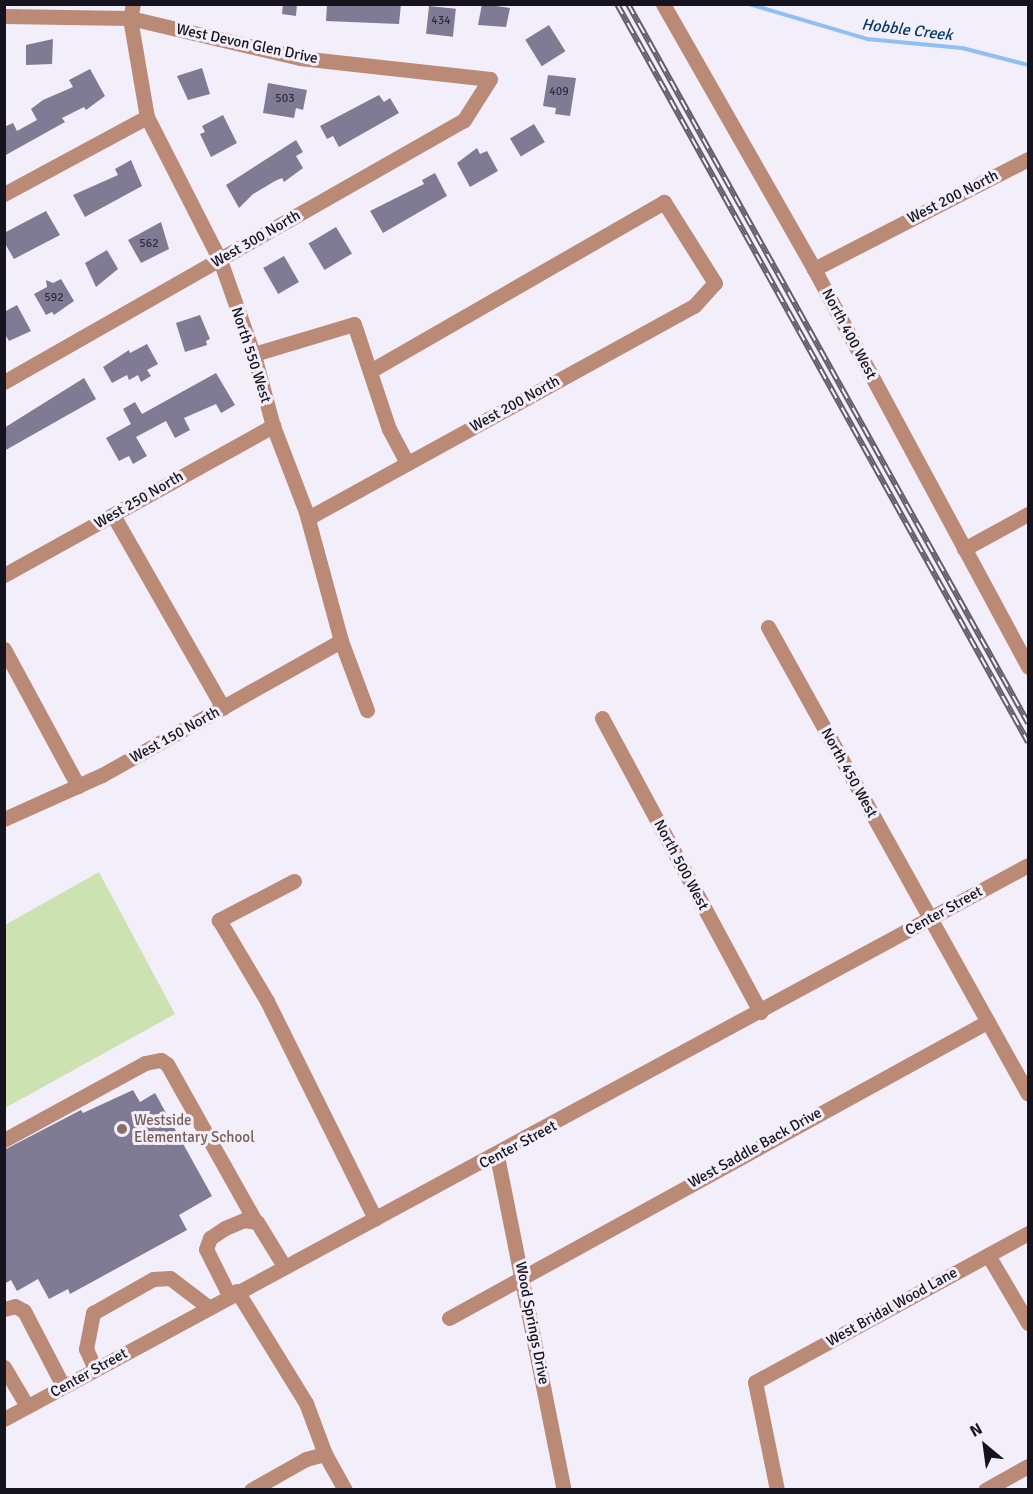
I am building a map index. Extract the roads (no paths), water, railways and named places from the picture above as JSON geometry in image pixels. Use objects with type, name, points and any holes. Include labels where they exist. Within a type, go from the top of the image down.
[{"type":"street","name":"North 400 West","points":[[663,4],[814,269],[1029,667]]},
{"type":"street","name":"West Devon Glen Drive","points":[[4,16],[132,11],[300,58],[490,79]]},
{"type":"street","name":"North 550 West","points":[[132,11],[147,117],[220,260],[254,354],[273,426],[308,518],[341,641],[367,710]]},
{"type":"street","name":"West 300 North","points":[[4,382],[464,120],[490,79]]},
{"type":"street","points":[[4,194],[147,117]]},
{"type":"street","name":"West 200 North","points":[[814,269],[1029,159]]},
{"type":"street","name":"West 200 North","points":[[308,518],[694,306],[716,283],[664,202],[370,371]]},
{"type":"street","points":[[254,354],[354,324],[389,429],[407,464]]},
{"type":"street","name":"West 250 North","points":[[4,575],[273,426]]},
{"type":"street","points":[[964,549],[1029,514]]},
{"type":"street","points":[[113,515],[223,708]]},
{"type":"street","name":"North 450 West","points":[[768,627],[929,919],[1029,1094]]},
{"type":"street","name":"West 150 North","points":[[4,819],[78,786],[341,641]]},
{"type":"street","points":[[4,649],[78,786]]},
{"type":"street","name":"North 500 West","points":[[602,718],[760,1012]]},
{"type":"street","name":"Center Street","points":[[4,1419],[233,1293],[496,1156],[1029,865]]},
{"type":"street","points":[[294,881],[219,920],[267,1001],[375,1219]]},
{"type":"street","name":"West Saddle Back Drive","points":[[449,1318],[523,1274],[987,1022]]},
{"type":"street","points":[[4,1140],[145,1063],[161,1060],[167,1064],[255,1221],[284,1266]]},
{"type":"street","name":"Wood Springs Drive","points":[[496,1156],[523,1274],[564,1490]]},
{"type":"street","points":[[255,1221],[236,1222],[208,1242],[208,1257],[306,1403],[325,1454],[345,1490]]},
{"type":"street","name":"West Bridal Wood Lane","points":[[777,1490],[755,1382],[1029,1233]]},
{"type":"street","points":[[988,1255],[1029,1323]]},
{"type":"street","points":[[95,1369],[86,1349],[93,1313],[153,1279],[170,1278],[208,1307]]},
{"type":"street","points":[[4,1309],[15,1306],[24,1311],[63,1386]]},
{"type":"street","points":[[4,1366],[27,1406]]},
{"type":"street","points":[[251,1490],[306,1460],[325,1454]]},
{"type":"street","points":[[985,1490],[1029,1466]]},
{"type":"waterway","name":"Hobble Creek","points":[[749,4],[867,39],[962,48],[1028,65]]},
{"type":"railway","points":[[617,4],[1028,742]]},
{"type":"railway","points":[[628,4],[1028,723]]},
{"type":"place","name":"Westside Elementary School","points":[[122,1129]]}]
